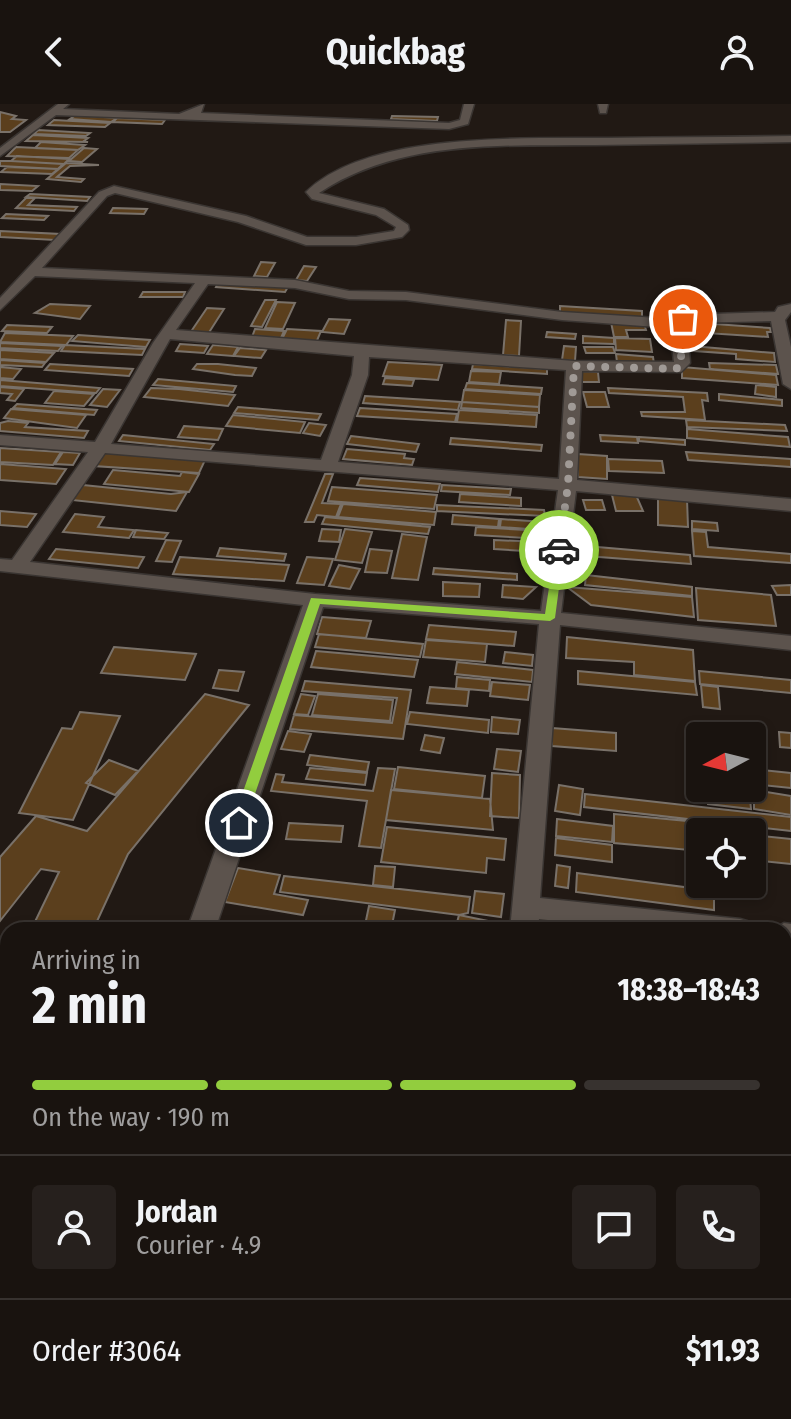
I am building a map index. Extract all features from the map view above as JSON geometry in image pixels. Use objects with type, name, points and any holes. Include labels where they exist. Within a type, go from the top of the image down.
[{"type":"street","points":[[0,153],[64,104]]},
{"type":"street","points":[[189,115],[203,104]]},
{"type":"street","points":[[54,112],[154,118],[189,115],[325,116],[457,126],[464,122],[469,104]]},
{"type":"street","points":[[0,306],[103,194],[114,189],[242,219],[306,241],[356,241],[398,234],[403,230],[402,225],[380,212],[316,197],[312,192],[381,160],[460,145],[493,143],[791,139]]},
{"type":"street","points":[[34,272],[295,284],[349,295],[406,296],[562,316],[677,324],[691,318],[786,312]]},
{"type":"street","points":[[8,566],[101,447],[145,376],[153,350],[204,280]]},
{"type":"street","points":[[786,312],[778,320],[791,384]]},
{"type":"street","points":[[166,334],[362,352],[574,366],[676,369],[682,363],[677,324]]},
{"type":"street","points":[[327,468],[360,375],[362,352]]},
{"type":"street","points":[[574,366],[568,485],[550,618],[524,919],[583,922]]},
{"type":"street","points":[[0,440],[791,505]]},
{"type":"street","points":[[8,566],[315,600],[550,618],[791,643]]},
{"type":"street","points":[[204,922],[315,600]]},
{"type":"building","points":[[0,112],[16,116],[12,119],[26,120],[10,132],[0,132]]},
{"type":"building","points":[[76,115],[117,118],[111,122],[70,119]]},
{"type":"building","points":[[392,116],[438,117],[437,121],[391,119]]},
{"type":"building","points":[[117,118],[165,120],[162,124],[113,122]]},
{"type":"building","points":[[54,120],[110,123],[105,127],[48,125]]},
{"type":"building","points":[[38,130],[90,133],[86,136],[34,134]]},
{"type":"building","points":[[33,135],[88,138],[84,141],[88,142],[26,141]]},
{"type":"building","points":[[41,142],[85,145],[78,150],[35,148]]},
{"type":"building","points":[[16,147],[78,150],[69,158],[7,156]]},
{"type":"building","points":[[84,148],[97,149],[82,162],[69,161]]},
{"type":"building","points":[[17,156],[69,159],[64,164],[11,161]]},
{"type":"building","points":[[0,161],[63,164],[58,169],[0,166]]},
{"type":"building","points":[[66,163],[99,165],[70,166],[57,177],[84,179],[81,182],[47,179]]},
{"type":"building","points":[[7,167],[58,169],[52,174],[1,172]]},
{"type":"building","points":[[0,184],[38,186],[32,191],[0,190]]},
{"type":"building","points":[[30,194],[90,197],[87,201],[26,197]]},
{"type":"building","points":[[26,198],[35,198],[28,205],[77,207],[74,211],[16,208]]},
{"type":"building","points":[[113,208],[147,209],[144,214],[110,213]]},
{"type":"building","points":[[6,214],[48,216],[44,220],[2,218]]},
{"type":"building","points":[[0,231],[60,234],[55,240],[0,237]]},
{"type":"building","points":[[261,262],[275,263],[267,277],[254,276]]},
{"type":"building","points":[[304,266],[316,267],[307,281],[296,280]]},
{"type":"building","points":[[218,283],[288,287],[285,292],[216,287]]},
{"type":"building","points":[[143,292],[185,292],[183,297],[140,297]]},
{"type":"building","points":[[265,300],[276,300],[262,327],[251,326]]},
{"type":"building","points":[[277,302],[295,303],[283,329],[265,328]]},
{"type":"building","points":[[50,304],[90,306],[80,319],[35,313]]},
{"type":"building","points":[[560,306],[642,311],[642,318],[560,313]]},
{"type":"building","points":[[207,308],[224,309],[208,334],[190,333]]},
{"type":"building","points":[[329,319],[350,320],[344,334],[322,332]]},
{"type":"building","points":[[506,320],[521,321],[519,356],[503,355]]},
{"type":"building","points":[[611,322],[644,323],[646,330],[626,330],[628,337],[614,337]]},
{"type":"building","points":[[686,322],[770,328],[771,332],[767,332],[768,337],[691,332],[692,336],[680,335]]},
{"type":"building","points":[[7,325],[52,327],[47,333],[2,331]]},
{"type":"building","points":[[255,329],[284,331],[281,338],[252,337]]},
{"type":"building","points":[[287,329],[321,331],[316,343],[281,341]]},
{"type":"building","points":[[547,332],[576,334],[575,339],[546,337]]},
{"type":"building","points":[[5,333],[73,336],[66,345],[0,342]]},
{"type":"building","points":[[78,335],[150,340],[146,347],[72,341]]},
{"type":"building","points":[[583,336],[614,338],[614,344],[583,343]]},
{"type":"building","points":[[615,338],[650,339],[652,352],[616,350]]},
{"type":"building","points":[[0,343],[62,346],[58,351],[0,348]]},
{"type":"building","points":[[180,344],[208,346],[204,353],[176,351]]},
{"type":"building","points":[[65,345],[145,349],[142,355],[61,351]]},
{"type":"building","points":[[213,345],[238,347],[233,356],[207,354]]},
{"type":"building","points":[[680,345],[774,353],[775,362],[736,359],[736,354],[680,350]]},
{"type":"building","points":[[564,346],[576,347],[575,361],[562,360]]},
{"type":"building","points":[[584,347],[613,347],[615,353],[586,353]]},
{"type":"building","points":[[240,348],[266,350],[261,358],[234,356]]},
{"type":"building","points":[[0,350],[54,353],[46,362],[0,359]]},
{"type":"building","points":[[616,354],[653,357],[654,364],[617,362]]},
{"type":"building","points":[[0,360],[45,363],[42,367],[0,365]]},
{"type":"building","points":[[388,362],[442,365],[438,380],[383,376]]},
{"type":"building","points":[[709,363],[776,365],[778,374],[710,369]]},
{"type":"building","points":[[50,364],[133,369],[129,376],[45,370]]},
{"type":"building","points":[[197,364],[256,368],[252,376],[235,375],[193,369]]},
{"type":"building","points":[[473,364],[547,369],[547,374],[472,369]]},
{"type":"building","points":[[0,367],[21,369],[13,379],[0,378]]},
{"type":"building","points":[[682,367],[776,375],[778,385],[682,378]]},
{"type":"building","points":[[471,371],[501,372],[499,384],[469,382]]},
{"type":"building","points":[[577,371],[598,372],[599,382],[579,382]]},
{"type":"building","points":[[385,378],[414,380],[412,386],[383,384]]},
{"type":"building","points":[[158,379],[236,386],[233,392],[153,385]]},
{"type":"building","points":[[0,380],[100,388],[96,393],[0,386]]},
{"type":"building","points":[[467,383],[542,388],[541,394],[465,389]]},
{"type":"building","points":[[756,385],[776,387],[776,397],[755,394]]},
{"type":"building","points":[[0,387],[24,389],[15,401],[7,400],[12,394],[0,393]]},
{"type":"building","points":[[151,388],[235,395],[228,406],[144,397]]},
{"type":"building","points":[[608,388],[707,393],[708,401],[702,400],[705,420],[642,416],[641,412],[685,412],[683,397],[609,393]]},
{"type":"building","points":[[103,389],[120,390],[107,407],[90,405]]},
{"type":"building","points":[[464,390],[540,395],[539,407],[462,402]]},
{"type":"building","points":[[54,391],[94,394],[84,406],[45,403]]},
{"type":"building","points":[[583,392],[605,392],[609,407],[587,407]]},
{"type":"building","points":[[719,394],[782,400],[782,406],[719,400]]},
{"type":"building","points":[[365,396],[460,402],[458,410],[363,403]]},
{"type":"building","points":[[462,402],[539,407],[539,413],[461,408]]},
{"type":"building","points":[[17,404],[97,410],[94,415],[13,408]]},
{"type":"building","points":[[238,407],[321,414],[318,420],[234,413]]},
{"type":"building","points":[[360,408],[457,414],[455,422],[357,416]]},
{"type":"building","points":[[11,409],[86,415],[77,428],[4,418]]},
{"type":"building","points":[[459,410],[537,415],[536,427],[457,422]]},
{"type":"building","points":[[233,415],[305,422],[300,433],[226,426]]},
{"type":"building","points":[[686,420],[785,425],[787,431],[687,427]]},
{"type":"building","points":[[0,423],[28,423],[25,427],[88,431],[84,438],[0,431]]},
{"type":"building","points":[[309,423],[326,425],[320,436],[303,433]]},
{"type":"building","points":[[184,426],[223,429],[218,440],[178,437]]},
{"type":"building","points":[[687,429],[788,437],[790,447],[687,438]]},
{"type":"building","points":[[123,435],[214,444],[210,450],[119,441]]},
{"type":"building","points":[[600,435],[637,437],[638,443],[601,441]]},
{"type":"building","points":[[351,436],[419,444],[416,452],[347,444]]},
{"type":"building","points":[[639,437],[685,440],[685,445],[639,441]]},
{"type":"building","points":[[451,438],[542,445],[541,451],[450,444]]},
{"type":"building","points":[[0,448],[61,452],[53,465],[0,462]]},
{"type":"building","points":[[347,449],[405,454],[404,458],[414,459],[412,465],[343,459]]},
{"type":"building","points":[[104,451],[206,458],[199,473],[94,466]]},
{"type":"building","points":[[63,452],[80,453],[73,465],[55,464]]},
{"type":"building","points":[[686,452],[791,459],[791,467],[688,460]]},
{"type":"building","points":[[578,454],[607,456],[607,479],[578,477]]},
{"type":"building","points":[[608,459],[662,461],[664,473],[609,471]]},
{"type":"building","points":[[0,464],[66,469],[56,484],[0,480]]},
{"type":"building","points":[[113,470],[180,476],[182,472],[199,474],[189,492],[104,484]]},
{"type":"building","points":[[325,474],[333,474],[322,503],[341,504],[336,517],[317,515],[314,522],[305,522]]},
{"type":"building","points":[[360,478],[440,484],[438,492],[357,485]]},
{"type":"building","points":[[83,485],[171,494],[187,492],[176,511],[72,500]]},
{"type":"building","points":[[442,485],[511,489],[510,495],[441,491]]},
{"type":"building","points":[[332,487],[437,495],[434,509],[328,501]]},
{"type":"building","points":[[460,494],[521,498],[521,506],[459,502]]},
{"type":"building","points":[[612,495],[636,495],[643,511],[616,511]]},
{"type":"building","points":[[658,497],[687,499],[688,527],[658,525]]},
{"type":"building","points":[[583,500],[602,500],[605,510],[586,510]]},
{"type":"building","points":[[343,504],[436,512],[434,525],[338,517]]},
{"type":"building","points":[[437,505],[544,510],[545,516],[437,511]]},
{"type":"building","points":[[0,511],[36,514],[27,527],[0,525]]},
{"type":"building","points":[[75,514],[104,517],[98,527],[134,530],[129,538],[63,532]]},
{"type":"building","points":[[453,515],[499,519],[498,527],[452,524]]},
{"type":"building","points":[[325,517],[430,527],[428,534],[322,524]]},
{"type":"building","points":[[501,519],[544,522],[543,530],[500,527]]},
{"type":"building","points":[[692,521],[717,523],[718,531],[692,529]]},
{"type":"building","points":[[476,527],[544,531],[544,539],[475,535]]},
{"type":"building","points":[[322,529],[341,530],[339,542],[319,541]]},
{"type":"building","points":[[345,529],[372,532],[362,563],[335,560]]},
{"type":"building","points":[[136,530],[168,533],[164,539],[133,537]]},
{"type":"building","points":[[692,531],[706,532],[708,547],[791,554],[791,563],[694,556]]},
{"type":"building","points":[[402,534],[427,537],[418,580],[392,578]]},
{"type":"building","points":[[166,540],[181,541],[172,562],[156,561]]},
{"type":"building","points":[[494,540],[541,542],[540,552],[494,549]]},
{"type":"building","points":[[574,545],[690,555],[691,564],[573,555]]},
{"type":"building","points":[[220,548],[286,554],[284,561],[217,556]]},
{"type":"building","points":[[56,549],[144,557],[138,568],[49,559]]},
{"type":"building","points":[[370,549],[392,551],[387,573],[365,572]]},
{"type":"building","points":[[180,557],[289,565],[284,581],[173,574]]},
{"type":"building","points":[[307,557],[333,559],[324,585],[297,583]]},
{"type":"building","points":[[339,565],[360,569],[350,589],[329,586]]},
{"type":"building","points":[[434,568],[517,574],[517,580],[433,574]]},
{"type":"building","points":[[586,575],[692,587],[692,596],[585,585]]},
{"type":"building","points":[[443,582],[480,584],[479,597],[443,596]]},
{"type":"building","points":[[503,585],[536,587],[523,599],[502,597]]},
{"type":"building","points":[[791,585],[791,595],[777,595],[772,586]]},
{"type":"building","points":[[567,587],[692,597],[694,617],[591,605]]},
{"type":"building","points":[[696,588],[771,595],[776,626],[698,620]]},
{"type":"building","points":[[322,617],[371,621],[366,638],[317,634]]},
{"type":"building","points":[[429,625],[516,632],[514,646],[426,639]]},
{"type":"building","points":[[319,634],[423,644],[420,657],[315,647]]},
{"type":"building","points":[[567,637],[693,650],[695,681],[634,675],[634,662],[566,658]]},
{"type":"building","points":[[426,640],[487,644],[485,662],[423,657]]},
{"type":"building","points":[[114,647],[196,654],[185,680],[101,673]]},
{"type":"building","points":[[316,651],[418,660],[414,677],[311,667]]},
{"type":"building","points":[[505,652],[533,655],[532,666],[503,663]]},
{"type":"building","points":[[457,662],[533,670],[532,682],[455,674]]},
{"type":"building","points":[[219,670],[244,672],[238,691],[213,688]]},
{"type":"building","points":[[578,671],[695,682],[697,695],[578,684]]},
{"type":"building","points":[[699,671],[791,680],[791,693],[700,684]]},
{"type":"building","points":[[457,677],[490,680],[489,691],[456,688]]},
{"type":"building","points":[[305,681],[411,690],[403,739],[290,729],[294,715],[392,723],[397,698],[302,691]]},
{"type":"building","points":[[492,682],[530,685],[528,700],[490,696]]},
{"type":"building","points":[[701,685],[718,687],[720,709],[703,707]]},
{"type":"building","points":[[430,687],[469,690],[467,706],[427,703]]},
{"type":"building","points":[[205,694],[249,705],[128,854],[97,922],[35,922],[59,872],[41,869],[0,921],[0,857],[36,816],[87,831]]},
{"type":"building","points":[[301,694],[315,696],[308,715],[294,714]]},
{"type":"building","points":[[318,694],[393,700],[390,721],[312,715]]},
{"type":"building","points":[[80,712],[120,716],[73,820],[19,813],[62,728],[72,729]]},
{"type":"building","points":[[410,712],[489,720],[488,733],[407,724]]},
{"type":"building","points":[[492,717],[520,720],[518,734],[491,732]]},
{"type":"building","points":[[552,728],[616,733],[616,751],[552,746]]},
{"type":"building","points":[[288,731],[311,734],[304,752],[281,749]]},
{"type":"building","points":[[779,732],[791,733],[791,748],[780,747]]},
{"type":"building","points":[[425,735],[444,738],[440,753],[421,750]]},
{"type":"building","points":[[497,749],[521,751],[518,772],[494,769]]},
{"type":"building","points":[[310,755],[369,762],[367,772],[307,765]]},
{"type":"building","points":[[109,760],[138,771],[115,795],[86,783]]},
{"type":"building","points":[[398,767],[485,776],[482,798],[394,789]]},
{"type":"building","points":[[310,768],[367,773],[365,785],[306,779]]},
{"type":"building","points":[[378,768],[395,769],[381,848],[359,846],[367,801],[271,791],[276,774],[284,775],[282,782],[373,791]]},
{"type":"building","points":[[766,770],[791,773],[791,788],[766,785]]},
{"type":"building","points":[[492,773],[520,775],[519,818],[490,816]]},
{"type":"building","points":[[559,785],[583,789],[580,815],[555,811]]},
{"type":"building","points":[[391,790],[490,799],[493,830],[386,820]]},
{"type":"building","points":[[766,792],[791,796],[791,815],[754,809],[754,802],[766,802]]},
{"type":"building","points":[[585,794],[791,817],[791,831],[766,828],[766,818],[686,819],[584,807]]},
{"type":"building","points":[[750,802],[751,809],[708,804]]},
{"type":"building","points":[[614,814],[686,821],[686,850],[614,843]]},
{"type":"building","points":[[557,819],[613,826],[612,842],[556,836]]},
{"type":"building","points":[[289,823],[343,826],[341,842],[286,839]]},
{"type":"building","points":[[387,827],[506,839],[504,860],[487,858],[486,873],[381,862]]},
{"type":"building","points":[[766,836],[791,839],[791,864],[766,861]]},
{"type":"building","points":[[556,838],[612,845],[612,862],[555,855]]},
{"type":"building","points":[[557,865],[570,867],[568,888],[555,886]]},
{"type":"building","points":[[375,866],[395,867],[393,887],[373,885]]},
{"type":"building","points":[[238,868],[280,875],[274,894],[308,900],[303,915],[225,902]]},
{"type":"building","points":[[577,873],[686,887],[686,898],[714,898],[714,910],[576,892]]},
{"type":"building","points":[[284,876],[470,897],[468,913],[459,915],[280,892]]},
{"type":"building","points":[[475,891],[504,894],[501,917],[472,913]]},
{"type":"building","points":[[369,906],[395,910],[393,922],[366,922]]},
{"type":"building","points":[[459,915],[493,922],[457,922]]},
{"type":"way so far","points":[[559,550],[568,485],[574,366],[676,369],[682,363],[677,324],[683,319]]},
{"type":"route","points":[[239,823],[315,600],[550,618],[559,550]]}]
